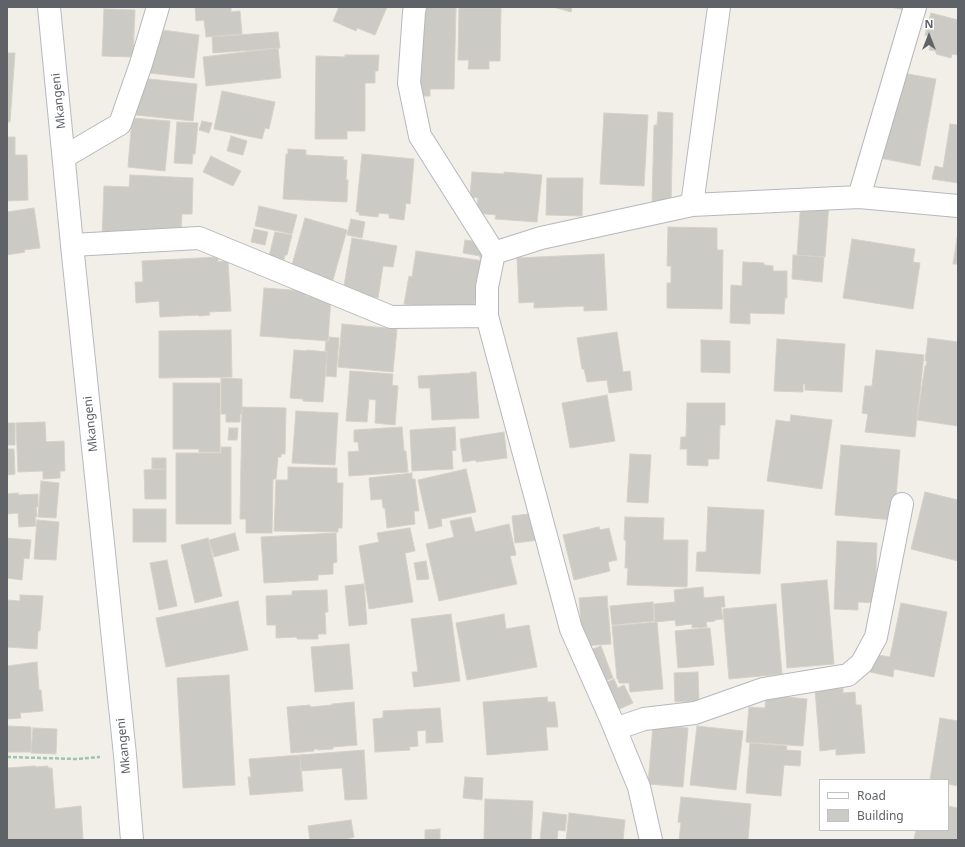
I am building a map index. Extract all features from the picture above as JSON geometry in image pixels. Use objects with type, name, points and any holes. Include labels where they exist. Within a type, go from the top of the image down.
[{"type":"street","name":"Mkangeni","points":[[50,7],[72,245],[125,754],[132,840]]},
{"type":"street","points":[[64,157],[120,124],[141,64],[158,7]]},
{"type":"street","points":[[415,7],[409,83],[420,136],[494,253],[487,287],[486,316],[571,629],[616,729],[639,787],[651,840]]},
{"type":"street","points":[[692,205],[719,7]]},
{"type":"street","points":[[859,197],[915,7]]},
{"type":"street","points":[[494,253],[541,238],[692,205],[859,197],[958,206]]},
{"type":"street","points":[[72,245],[199,238],[391,317],[486,316]]},
{"type":"street","points":[[616,729],[644,719],[695,713],[763,689],[848,675],[862,663],[876,637],[902,504]]},
{"type":"path","points":[[7,757],[77,759],[125,754]]},
{"type":"building","points":[[195,7],[231,7],[231,12],[240,11],[242,34],[206,37],[204,20],[196,21]]},
{"type":"building","points":[[339,7],[387,7],[375,35],[357,28],[356,31],[333,21]]},
{"type":"building","points":[[418,7],[456,7],[454,89],[430,89],[430,96],[418,96]]},
{"type":"building","points":[[553,7],[572,7],[571,12]]},
{"type":"building","points":[[890,7],[910,7],[910,11]]},
{"type":"building","points":[[459,8],[501,8],[500,61],[489,61],[489,69],[468,69],[469,60],[458,60]]},
{"type":"building","points":[[104,9],[135,10],[133,57],[102,56]]},
{"type":"building","points":[[931,13],[958,20],[958,55],[952,54],[951,58],[936,54],[936,51],[929,50],[932,37],[925,35]]},
{"type":"building","points":[[155,29],[199,35],[194,78],[149,73]]},
{"type":"building","points":[[278,32],[280,48],[213,53],[212,37]]},
{"type":"building","points":[[278,48],[281,78],[206,86],[203,57]]},
{"type":"building","points":[[7,53],[15,53],[10,122],[7,122]]},
{"type":"building","points":[[345,55],[379,55],[378,71],[375,71],[375,83],[365,83],[365,131],[347,131],[347,139],[315,139],[316,56],[345,57]]},
{"type":"building","points":[[897,72],[936,79],[920,166],[880,158]]},
{"type":"building","points":[[140,78],[197,84],[193,121],[136,115]]},
{"type":"building","points":[[222,91],[275,102],[269,129],[265,128],[262,139],[214,129]]},
{"type":"building","points":[[658,112],[673,113],[671,205],[652,204],[654,125],[657,125]]},
{"type":"building","points":[[604,113],[648,115],[644,186],[600,184]]},
{"type":"building","points":[[132,118],[170,121],[165,171],[128,167]]},
{"type":"building","points":[[202,121],[212,123],[209,133],[199,130]]},
{"type":"building","points":[[177,122],[198,123],[195,154],[193,154],[192,164],[174,163]]},
{"type":"building","points":[[950,124],[958,125],[958,183],[932,179],[935,166],[943,168]]},
{"type":"building","points":[[231,136],[247,141],[243,155],[227,151]]},
{"type":"building","points":[[7,137],[15,137],[15,155],[27,155],[28,200],[7,201]]},
{"type":"building","points":[[288,149],[306,150],[306,155],[344,157],[343,160],[347,160],[347,202],[283,199],[286,154],[288,154]]},
{"type":"building","points":[[362,154],[414,159],[410,204],[406,203],[404,220],[389,218],[389,214],[379,213],[378,217],[359,215],[359,212],[356,212]]},
{"type":"building","points":[[211,156],[241,171],[233,186],[203,172]]},
{"type":"building","points":[[472,172],[504,174],[504,172],[542,175],[537,222],[495,219],[496,215],[476,213],[478,198],[470,197]]},
{"type":"building","points":[[130,175],[193,178],[192,214],[182,214],[181,231],[136,229],[136,239],[102,238],[104,186],[129,187]]},
{"type":"building","points":[[547,178],[583,178],[582,216],[546,215]]},
{"type":"building","points":[[801,200],[829,202],[825,257],[797,255]]},
{"type":"building","points":[[259,206],[297,215],[292,234],[255,226]]},
{"type":"building","points":[[34,208],[40,248],[24,250],[25,252],[7,255],[7,212]]},
{"type":"building","points":[[305,218],[347,230],[331,287],[290,272]]},
{"type":"building","points":[[351,219],[365,222],[362,238],[347,235]]},
{"type":"building","points":[[668,227],[717,228],[717,250],[723,250],[722,309],[667,308],[667,283],[671,283],[671,266],[667,266]]},
{"type":"building","points":[[254,229],[268,232],[265,245],[251,242]]},
{"type":"building","points":[[275,232],[292,235],[283,264],[268,260]]},
{"type":"building","points":[[958,232],[958,264],[953,264]]},
{"type":"building","points":[[352,238],[397,246],[393,267],[383,266],[378,298],[343,292]]},
{"type":"building","points":[[852,239],[915,249],[913,262],[920,263],[913,309],[843,298]]},
{"type":"building","points":[[465,240],[485,243],[483,260],[480,259],[480,256],[463,253]]},
{"type":"building","points":[[416,251],[484,261],[477,287],[473,314],[404,304],[409,276],[412,277]]},
{"type":"building","points":[[604,254],[607,310],[584,311],[584,306],[534,308],[534,302],[519,303],[517,258]]},
{"type":"building","points":[[793,255],[824,257],[822,282],[792,279]]},
{"type":"building","points":[[218,257],[218,262],[228,261],[231,311],[209,312],[210,315],[199,316],[160,317],[159,301],[136,303],[135,282],[143,282],[142,261]]},
{"type":"building","points":[[743,262],[764,263],[764,265],[773,266],[773,271],[787,271],[787,298],[785,298],[784,314],[750,313],[750,324],[730,323],[731,285],[742,286]]},
{"type":"building","points":[[264,288],[306,291],[306,296],[331,298],[328,341],[260,336]]},
{"type":"building","points":[[342,324],[397,329],[393,372],[338,367]]},
{"type":"building","points":[[231,330],[232,377],[159,378],[159,331]]},
{"type":"building","points":[[617,332],[623,372],[630,371],[632,390],[609,393],[607,380],[587,382],[584,369],[582,369],[577,338]]},
{"type":"building","points":[[329,337],[339,338],[336,377],[326,376],[327,351],[325,351],[326,341],[329,341]]},
{"type":"building","points":[[928,338],[958,342],[958,426],[917,420],[927,361],[925,361]]},
{"type":"building","points":[[777,339],[845,344],[842,392],[805,390],[805,384],[803,384],[803,392],[774,391]]},
{"type":"building","points":[[701,340],[730,341],[730,373],[701,372]]},
{"type":"building","points":[[294,350],[327,352],[323,402],[303,401],[303,399],[290,398]]},
{"type":"building","points":[[876,350],[924,355],[915,437],[865,432],[868,414],[862,413],[865,386],[872,386]]},
{"type":"building","points":[[350,371],[393,374],[392,385],[398,386],[395,425],[375,423],[376,400],[369,399],[367,422],[346,421]]},
{"type":"building","points":[[476,372],[479,418],[432,420],[430,388],[419,388],[418,376]]},
{"type":"building","points":[[221,378],[242,379],[242,414],[240,414],[240,422],[226,422],[226,414],[221,414]]},
{"type":"building","points":[[173,383],[220,383],[220,452],[199,452],[199,449],[173,449]]},
{"type":"building","points":[[607,395],[615,441],[570,448],[562,403]]},
{"type":"building","points":[[687,403],[725,403],[725,425],[720,425],[719,459],[708,459],[708,466],[687,465],[687,449],[680,449],[681,437],[686,437]]},
{"type":"building","points":[[242,407],[286,408],[285,454],[281,454],[281,457],[278,457],[276,479],[273,479],[272,533],[246,533],[246,519],[240,519]]},
{"type":"building","points":[[296,411],[338,413],[335,465],[292,463]]},
{"type":"building","points":[[791,415],[832,420],[822,489],[767,481],[776,420],[790,422]]},
{"type":"building","points":[[45,422],[46,442],[64,441],[65,471],[60,471],[60,478],[43,479],[43,471],[18,472],[16,423]]},
{"type":"building","points":[[7,423],[15,423],[15,445],[7,445]]},
{"type":"building","points":[[402,427],[408,472],[349,476],[348,452],[359,451],[358,442],[354,442],[354,430]]},
{"type":"building","points":[[455,427],[456,450],[452,451],[453,469],[412,471],[410,430]]},
{"type":"building","points":[[229,428],[238,428],[237,440],[228,440]]},
{"type":"building","points":[[504,432],[507,458],[463,462],[460,439]]},
{"type":"building","points":[[841,445],[900,450],[894,520],[835,515]]},
{"type":"building","points":[[221,447],[231,447],[231,524],[176,524],[176,453],[221,453]]},
{"type":"building","points":[[7,449],[14,449],[15,474],[7,475]]},
{"type":"building","points":[[630,454],[651,455],[648,503],[627,502]]},
{"type":"building","points":[[152,458],[166,458],[166,469],[152,469]]},
{"type":"building","points":[[288,467],[337,468],[337,483],[343,483],[342,528],[338,528],[338,532],[274,531],[276,480],[288,480]]},
{"type":"building","points":[[166,469],[166,499],[145,499],[144,470]]},
{"type":"building","points":[[466,469],[476,512],[441,519],[442,526],[429,529],[418,480]]},
{"type":"building","points":[[412,473],[412,479],[415,479],[419,511],[414,511],[415,524],[387,528],[385,508],[383,508],[382,499],[371,500],[369,478]]},
{"type":"building","points":[[41,481],[59,483],[56,518],[38,517]]},
{"type":"building","points":[[925,492],[958,500],[958,561],[911,549]]},
{"type":"building","points":[[18,493],[18,495],[38,494],[38,507],[36,507],[37,517],[35,517],[36,526],[19,527],[18,513],[7,514],[7,494]]},
{"type":"building","points":[[708,507],[764,510],[760,574],[696,571],[697,552],[706,552]]},
{"type":"building","points":[[133,509],[166,509],[166,542],[133,542]]},
{"type":"building","points":[[536,513],[539,540],[515,543],[512,516]]},
{"type":"building","points":[[471,517],[475,532],[509,524],[516,555],[510,556],[517,584],[439,601],[426,544],[454,537],[450,521]]},
{"type":"building","points":[[625,517],[664,518],[663,540],[688,540],[687,587],[627,585],[628,568],[625,568],[626,540],[624,540]]},
{"type":"building","points":[[37,520],[59,522],[56,560],[34,559]]},
{"type":"building","points":[[599,527],[600,530],[609,528],[617,560],[608,562],[610,571],[574,580],[563,535]]},
{"type":"building","points":[[410,528],[415,551],[405,553],[413,602],[369,609],[359,546],[379,542],[377,533]]},
{"type":"building","points":[[235,533],[239,550],[214,557],[209,540]]},
{"type":"building","points":[[336,533],[337,562],[333,563],[333,574],[318,575],[318,580],[264,583],[261,537]]},
{"type":"building","points":[[7,538],[31,540],[29,559],[24,558],[22,580],[7,578]]},
{"type":"building","points":[[208,538],[222,596],[195,603],[181,545]]},
{"type":"building","points":[[837,541],[877,543],[875,603],[858,602],[858,610],[834,609]]},
{"type":"building","points":[[167,560],[177,606],[159,610],[150,563]]},
{"type":"building","points":[[426,561],[429,579],[417,580],[414,563]]},
{"type":"building","points":[[827,580],[834,664],[787,668],[781,584]]},
{"type":"building","points":[[364,584],[367,624],[349,626],[345,586]]},
{"type":"building","points":[[703,587],[704,598],[724,596],[725,607],[721,607],[723,619],[706,622],[707,627],[692,628],[692,624],[676,626],[675,620],[655,622],[654,604],[675,602],[674,590]]},
{"type":"building","points":[[327,590],[328,612],[325,612],[326,634],[318,634],[318,639],[297,639],[297,637],[276,638],[276,625],[267,625],[266,596],[292,595],[292,591]]},
{"type":"building","points":[[20,595],[43,596],[37,649],[7,647],[7,600],[20,601]]},
{"type":"building","points":[[607,596],[611,644],[583,646],[579,598]]},
{"type":"building","points":[[238,601],[248,650],[166,667],[156,618]]},
{"type":"building","points":[[653,602],[654,621],[612,625],[610,606]]},
{"type":"building","points":[[901,603],[947,612],[934,677],[894,669],[893,677],[870,672],[873,654],[890,657]]},
{"type":"building","points":[[776,604],[782,674],[729,679],[723,609]]},
{"type":"building","points":[[451,614],[460,681],[414,687],[412,672],[418,672],[411,619]]},
{"type":"building","points":[[504,614],[506,629],[529,625],[537,667],[467,680],[456,623]]},
{"type":"building","points":[[657,622],[663,689],[630,692],[629,683],[619,683],[617,679],[612,626]]},
{"type":"building","points":[[710,628],[714,665],[678,668],[675,631]]},
{"type":"building","points":[[349,644],[353,689],[315,692],[311,647]]},
{"type":"building","points":[[601,646],[613,678],[603,682],[590,650]]},
{"type":"building","points":[[37,662],[39,690],[41,690],[43,711],[20,713],[21,718],[7,719],[7,666]]},
{"type":"building","points":[[698,672],[699,701],[675,702],[674,673]]},
{"type":"building","points":[[229,675],[235,785],[183,788],[177,678]]},
{"type":"building","points":[[614,679],[618,688],[624,685],[633,703],[615,711],[603,684]]},
{"type":"building","points":[[843,688],[843,693],[855,692],[856,705],[861,705],[865,753],[836,755],[836,749],[820,751],[815,690]]},
{"type":"building","points":[[766,695],[807,699],[803,746],[746,742],[749,707],[765,708]]},
{"type":"building","points":[[547,697],[548,702],[555,702],[558,727],[546,727],[548,750],[487,755],[483,702]]},
{"type":"building","points":[[354,702],[357,745],[333,747],[333,749],[314,749],[314,751],[291,753],[287,707],[310,705],[310,707]]},
{"type":"building","points":[[440,708],[443,742],[426,743],[426,730],[417,731],[418,746],[409,747],[410,750],[375,752],[373,719],[383,718],[383,711]]},
{"type":"building","points":[[940,718],[958,721],[958,786],[949,784],[949,779],[930,779]]},
{"type":"building","points":[[7,726],[31,727],[31,752],[7,752]]},
{"type":"building","points":[[653,726],[688,728],[683,787],[648,784]]},
{"type":"building","points":[[697,726],[743,731],[736,790],[690,785]]},
{"type":"building","points":[[33,728],[57,729],[56,754],[31,753]]},
{"type":"building","points":[[750,743],[787,746],[786,750],[801,751],[800,766],[784,765],[781,796],[746,793]]},
{"type":"building","points":[[364,750],[367,799],[345,800],[342,768],[301,771],[300,755]]},
{"type":"building","points":[[300,755],[303,791],[250,795],[248,777],[251,777],[249,759]]},
{"type":"building","points":[[48,766],[48,768],[52,768],[55,809],[81,806],[83,840],[7,840],[7,768]]},
{"type":"building","points":[[465,777],[483,778],[482,800],[463,798]]},
{"type":"building","points":[[681,797],[751,804],[748,840],[679,840],[681,823],[678,822]]},
{"type":"building","points":[[485,799],[533,801],[531,840],[484,840]]},
{"type":"building","points":[[949,806],[958,808],[958,840],[914,840],[916,831],[949,831]]},
{"type":"building","points":[[543,812],[567,815],[565,831],[558,830],[557,840],[540,840]]},
{"type":"building","points":[[569,813],[625,820],[623,840],[566,840]]},
{"type":"building","points":[[351,820],[354,837],[343,840],[310,840],[308,826]]},
{"type":"building","points":[[440,829],[440,840],[425,840],[425,830]]}]
